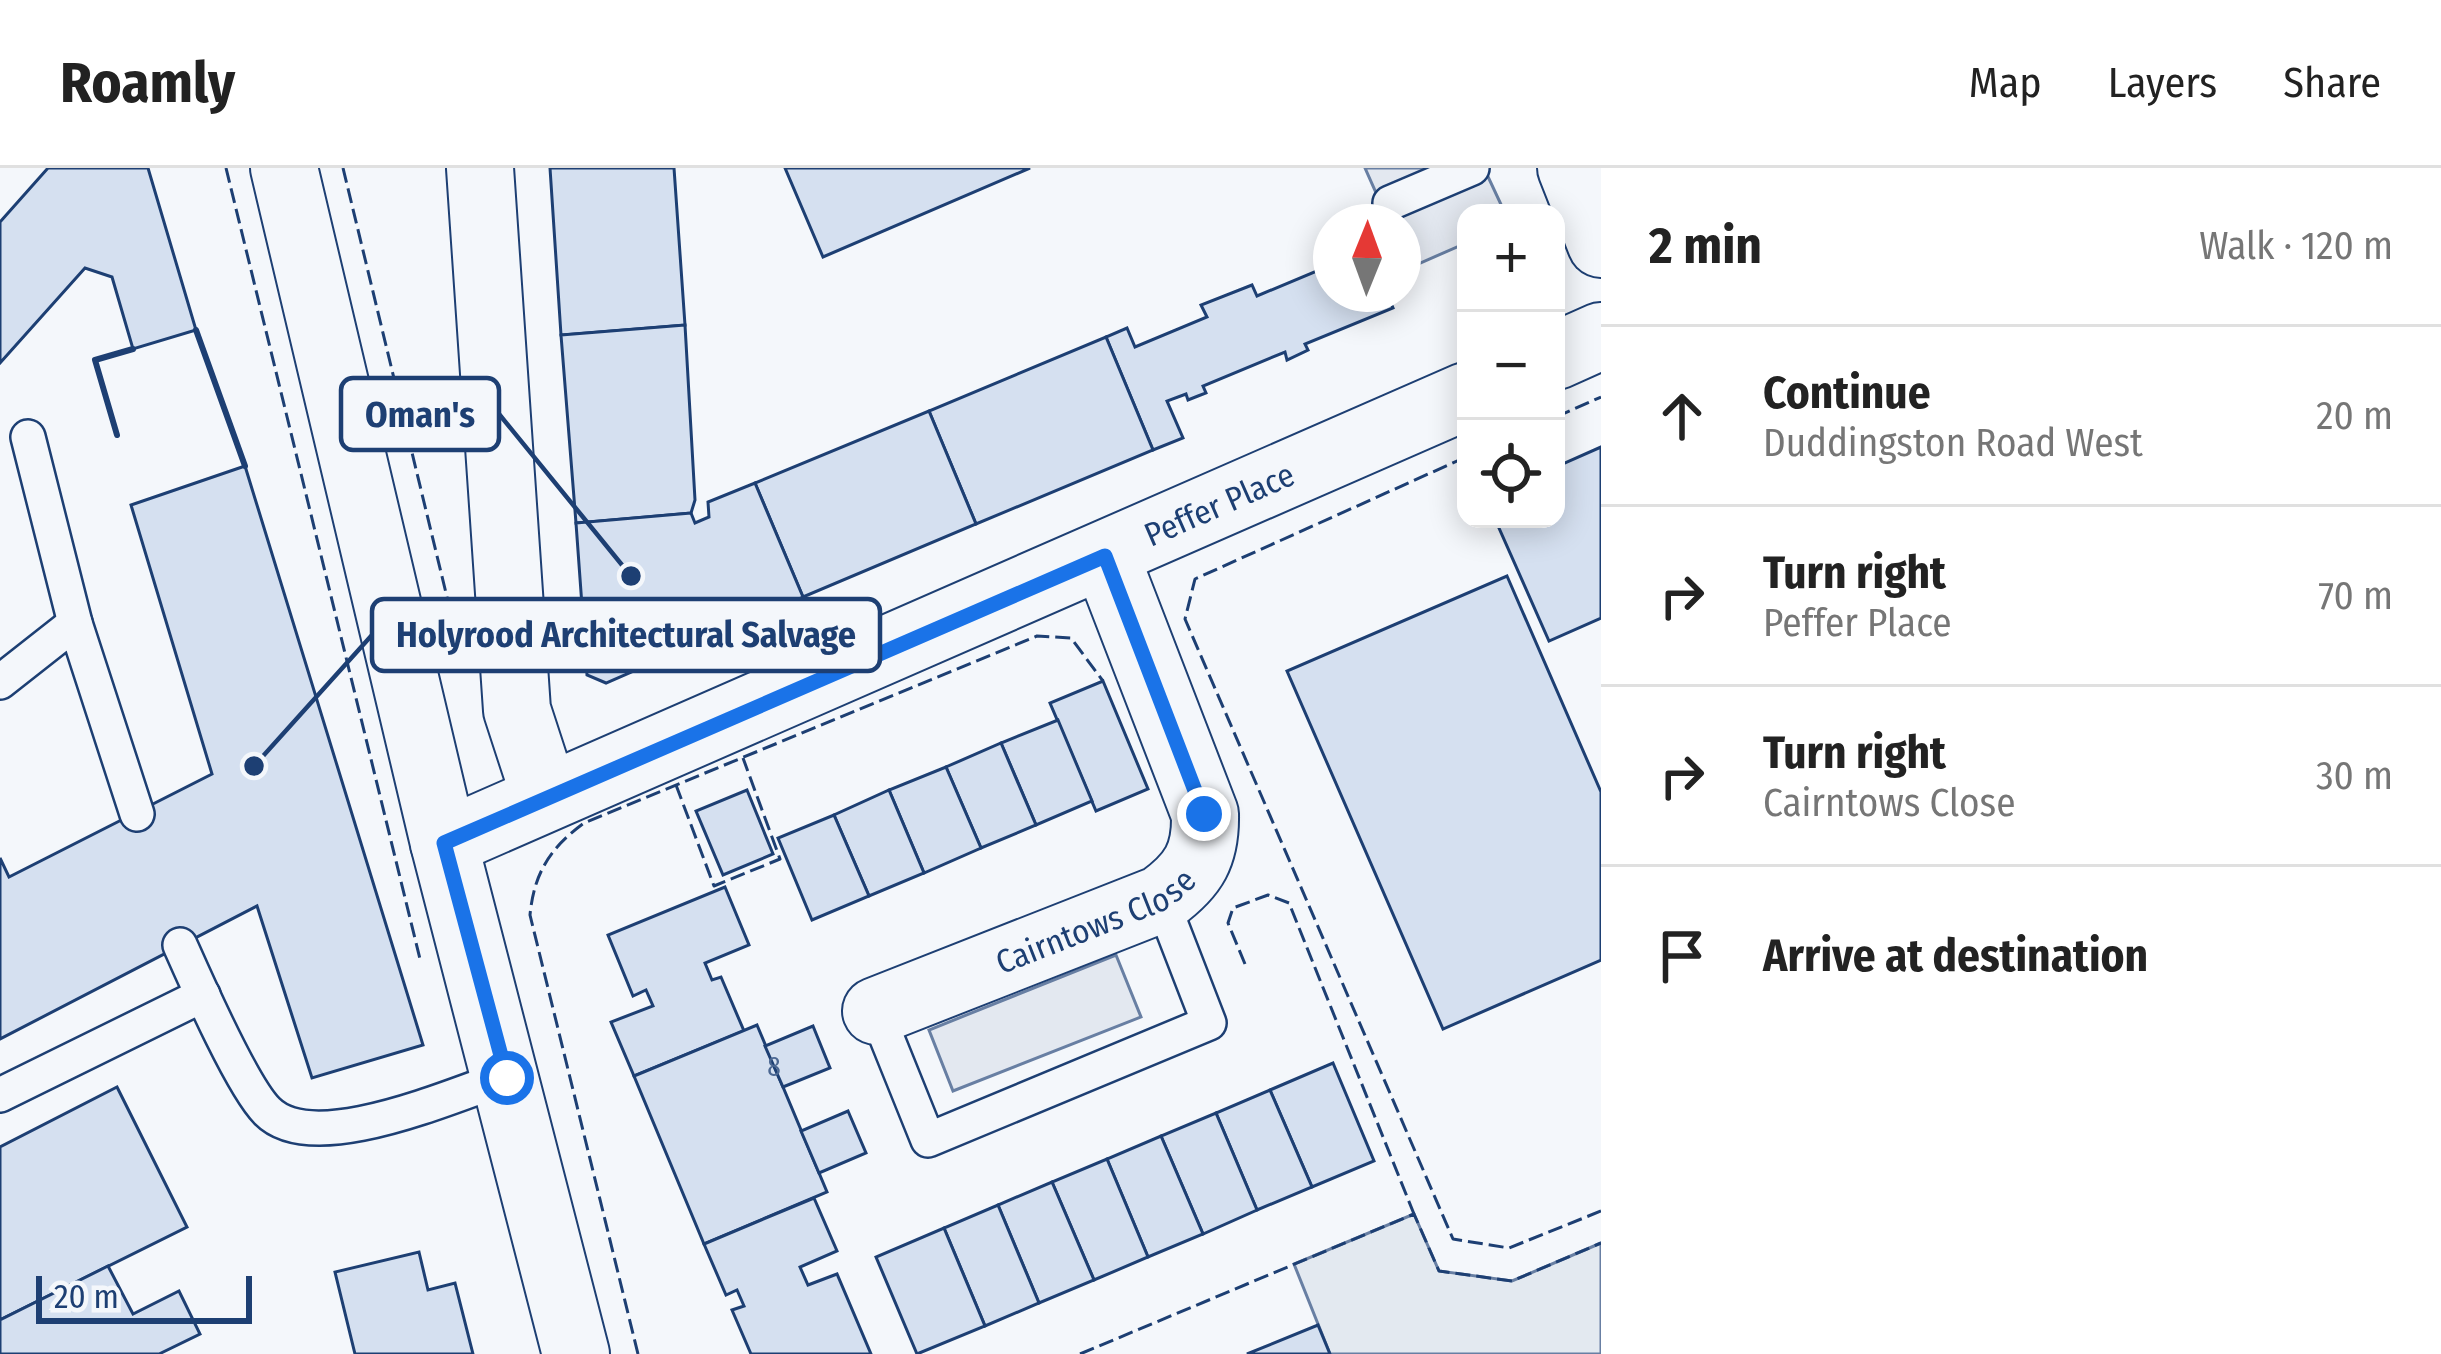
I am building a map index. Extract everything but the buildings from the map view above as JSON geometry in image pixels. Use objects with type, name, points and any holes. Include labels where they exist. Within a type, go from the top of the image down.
[{"type":"street","points":[[284,168],[444,843],[576,1354]]},
{"type":"street","points":[[480,168],[517,710],[544,796]]},
{"type":"street","points":[[1571,168],[1601,244]]},
{"type":"street","points":[[1565,352],[1601,336]]},
{"type":"street","name":"Peffer Place","points":[[444,843],[1457,400]]},
{"type":"street","name":"Cairntows Close","points":[[876,1011],[1161,899],[1188,880],[1206,848],[1204,814],[1105,556]]},
{"type":"lane","points":[[1390,203],[1472,168]]},
{"type":"lane","points":[[28,437],[75,623],[137,814]]},
{"type":"lane","points":[[0,682],[75,623]]},
{"type":"lane","points":[[876,1011],[928,1140],[1209,1023],[1161,899]]},
{"type":"lane","points":[[180,945],[267,1112],[304,1129],[338,1130],[507,1078]]},
{"type":"lane","points":[[0,1095],[202,995]]},
{"type":"shaded area","points":[[1365,168],[1484,168],[1501,204],[1457,204],[1457,247],[1421,263],[1421,204],[1381,204]]},
{"type":"shaded area","points":[[1116,955],[1141,1017],[953,1091],[929,1030]]},
{"type":"shaded area","points":[[1414,1214],[1439,1271],[1512,1281],[1601,1243],[1601,1354],[1330,1354],[1294,1264]]},
{"type":"fence","points":[[226,168],[421,963]]},
{"type":"fence","points":[[343,168],[454,626]]},
{"type":"fence","points":[[1565,413],[1601,397]]},
{"type":"fence","points":[[1457,461],[1195,579],[1185,619],[1453,1239],[1509,1248],[1601,1211]]},
{"type":"fence","points":[[638,1354],[530,915],[535,886],[553,852],[584,823],[1037,636],[1071,638],[1103,681]]},
{"type":"fence","points":[[676,785],[714,886],[780,859],[743,758]]},
{"type":"fence","points":[[1245,964],[1228,923],[1233,908],[1268,895],[1289,903],[1414,1214]]},
{"type":"fence","points":[[1080,1354],[1414,1214],[1439,1271],[1512,1281],[1601,1243]]},
{"type":"wall","points":[[196,330],[245,466]]},
{"type":"wall","points":[[117,435],[95,360],[133,349]]},
{"type":"place","name":"Oman's","points":[[631,576]]},
{"type":"place","name":"Holyrood Architectural Salvage","points":[[254,766]]},
{"type":"route","points":[[507,1078],[444,843],[1105,556],[1204,814]]}]
